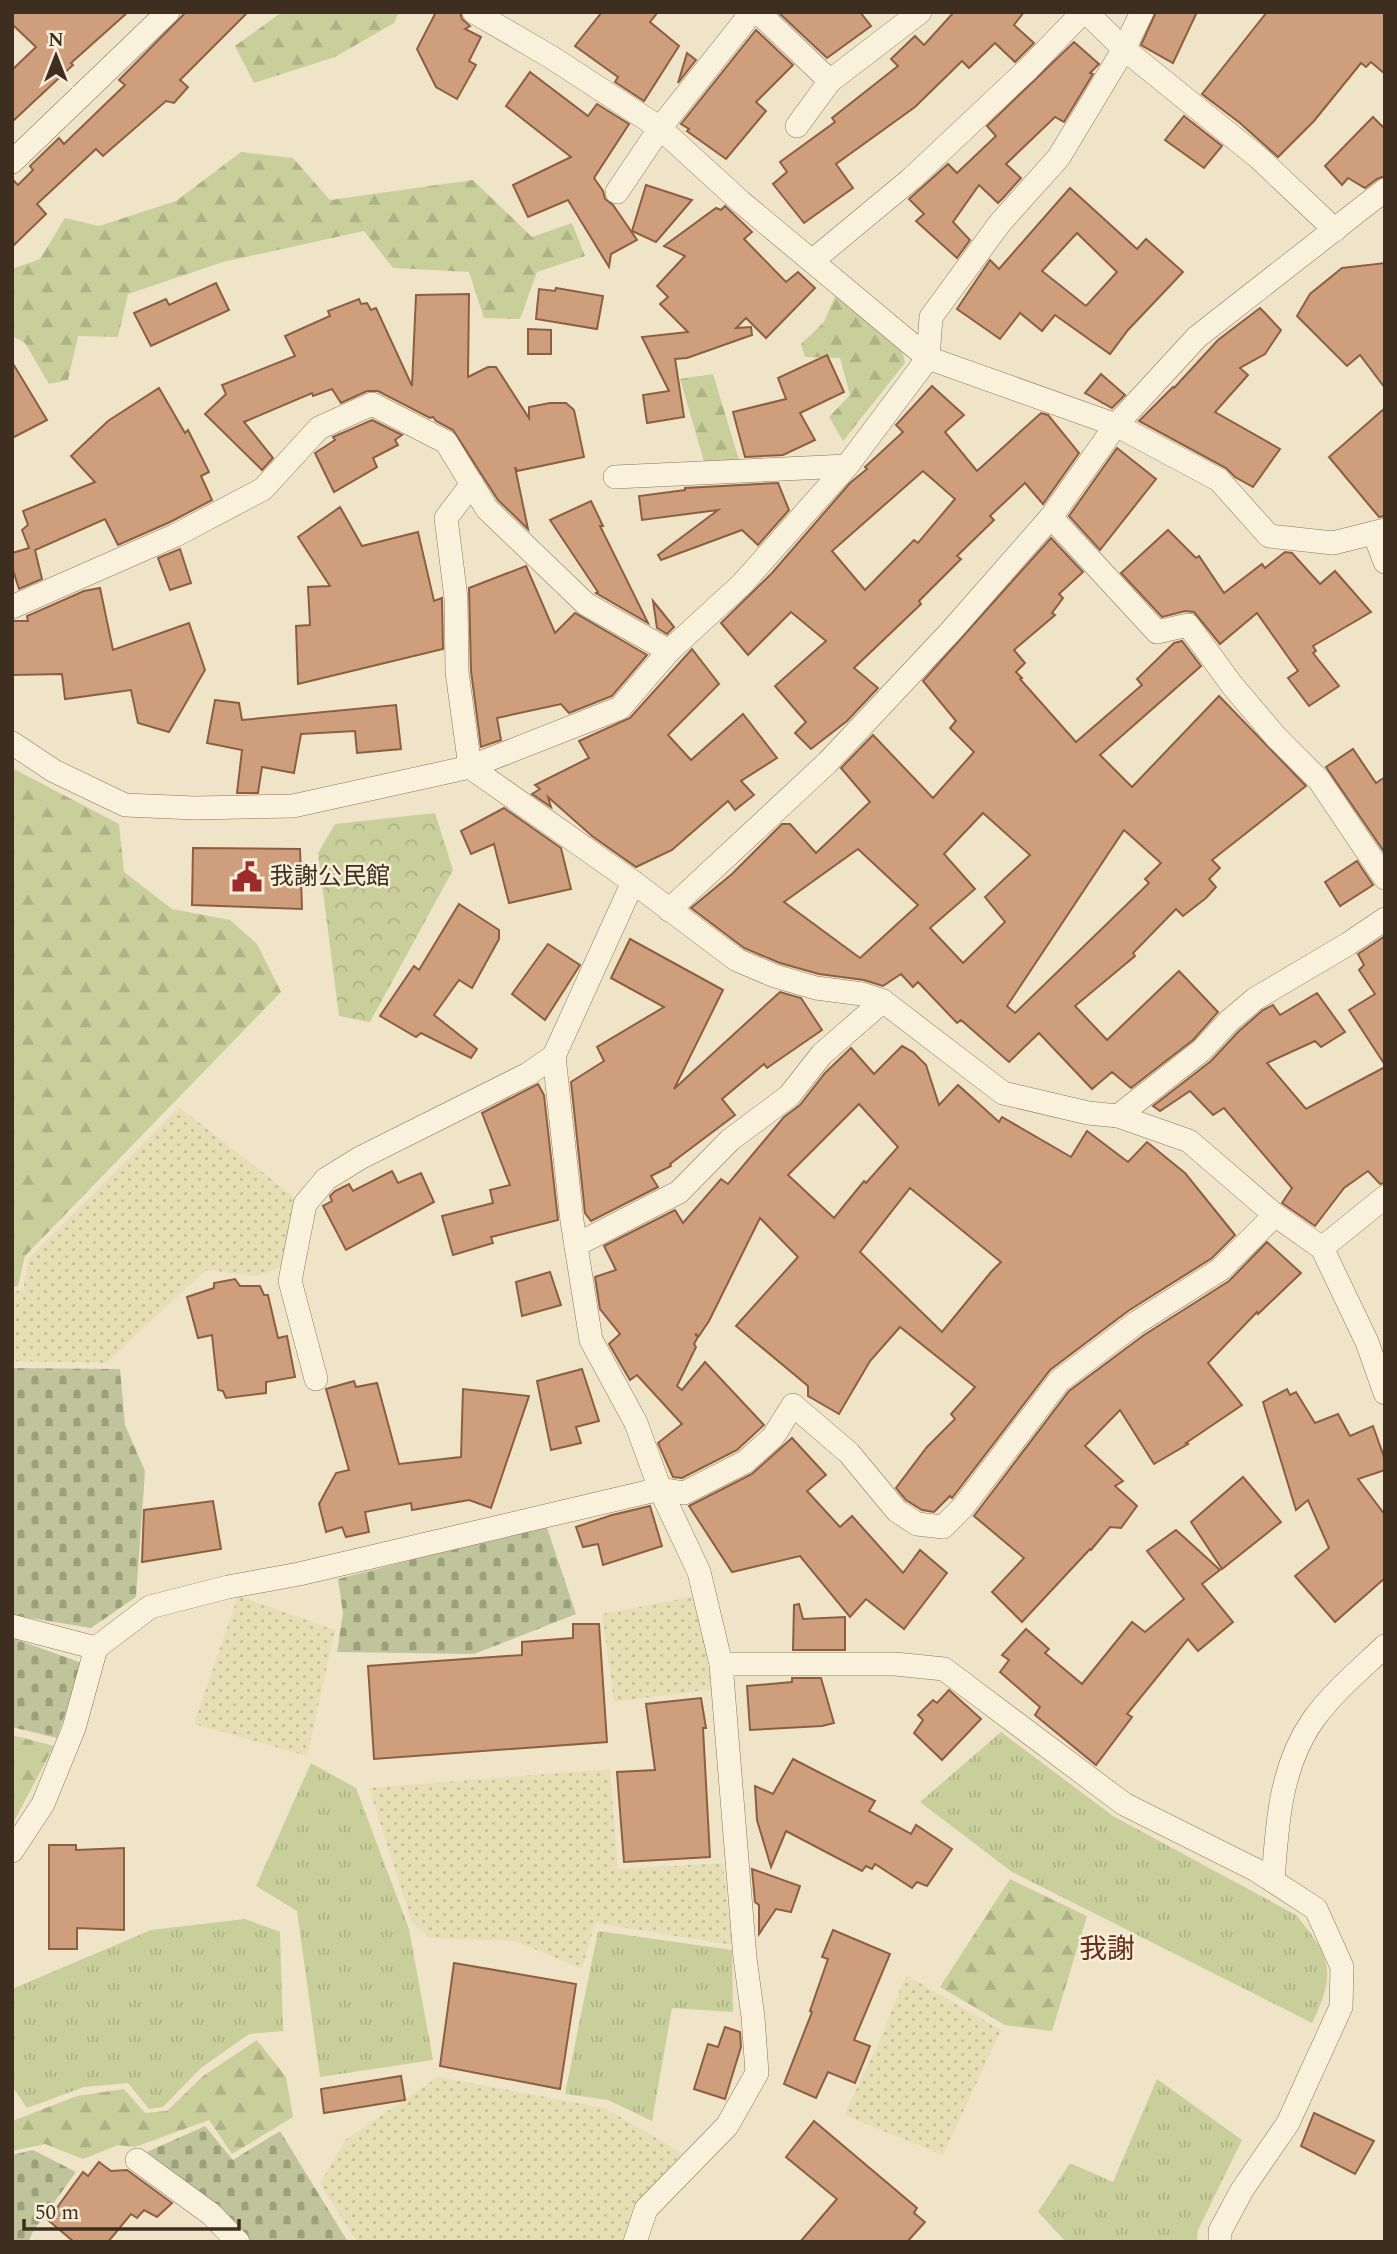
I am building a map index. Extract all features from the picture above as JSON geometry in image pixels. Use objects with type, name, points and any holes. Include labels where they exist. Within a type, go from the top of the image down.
[{"type":"street","points":[[12,162],[168,12]]},
{"type":"street","points":[[474,12],[551,57],[660,128],[741,202],[928,358],[1116,425],[1219,480],[1269,537],[1333,543],[1379,532],[1385,562]]},
{"type":"street","points":[[617,192],[660,128],[752,12]]},
{"type":"street","points":[[758,12],[830,81]]},
{"type":"street","points":[[797,126],[830,81],[920,12]]},
{"type":"street","points":[[812,261],[911,179],[1028,69],[1084,12],[1124,50],[1259,158],[1335,230]]},
{"type":"street","points":[[12,743],[54,771],[125,805],[195,808],[293,806],[470,767],[620,708],[669,651],[742,584],[847,466],[928,358],[931,317],[1000,223],[1059,157],[1124,50],[1142,12]]},
{"type":"street","points":[[669,910],[827,762],[951,631],[1051,517],[1116,425],[1197,337],[1385,190]]},
{"type":"street","points":[[12,607],[176,535],[263,489],[318,428],[372,404],[446,442],[487,509],[586,604],[669,651]]},
{"type":"street","points":[[615,477],[847,466]]},
{"type":"street","points":[[472,484],[446,518],[456,598],[457,673],[470,767],[633,882],[737,960],[775,976],[816,988],[862,994],[883,1001],[1003,1093],[1088,1113],[1118,1116],[1189,1141],[1275,1215],[1322,1248],[1367,1342],[1385,1393]]},
{"type":"street","points":[[1051,517],[1157,632],[1188,625],[1232,685],[1276,737],[1319,780],[1385,878]]},
{"type":"street","points":[[316,1379],[290,1281],[305,1204],[326,1179],[360,1158],[528,1074],[554,1056],[633,882]]},
{"type":"street","points":[[1118,1116],[1202,1050],[1229,1021],[1255,999],[1385,919]]},
{"type":"street","points":[[576,1245],[679,1192],[730,1140],[789,1096],[822,1054],[883,1001]]},
{"type":"street","points":[[554,1056],[576,1245],[591,1340],[636,1423],[660,1489],[699,1572],[721,1664],[757,2073],[727,2126],[646,2209],[635,2242]]},
{"type":"street","points":[[1322,1248],[1385,1197]]},
{"type":"street","points":[[12,1851],[43,1804],[74,1728],[96,1648],[150,1607],[660,1489],[684,1493],[745,1462],[773,1437],[793,1405],[849,1452],[897,1511],[917,1524],[943,1527],[963,1507],[1059,1381],[1136,1323],[1221,1269],[1275,1215]]},
{"type":"street","points":[[12,1626],[96,1648]]},
{"type":"street","points":[[1273,1881],[1277,1820],[1284,1785],[1296,1751],[1313,1720],[1385,1646]]},
{"type":"street","points":[[721,1664],[895,1664],[944,1669],[1124,1804],[1256,1870],[1315,1909],[1342,1967],[1341,2007],[1288,2123],[1242,2190],[1220,2231],[1220,2242]]},
{"type":"street","points":[[137,2160],[211,2214],[238,2242]]},
{"type":"shaded area","points":[[179,1107],[299,1201],[286,1265],[257,1276],[206,1270],[106,1363],[12,1361],[12,1292],[23,1290],[29,1258]]},
{"type":"shaded area","points":[[238,1596],[335,1630],[307,1756],[194,1724]]},
{"type":"shaded area","points":[[696,1596],[708,1639],[713,1689],[614,1702],[602,1614]]},
{"type":"shaded area","points":[[610,1769],[618,1869],[723,1863],[732,1945],[595,1923],[582,1969],[515,1941],[430,1938],[412,1923],[369,1788]]},
{"type":"shaded area","points":[[906,1975],[1001,2030],[943,2155],[844,2115],[879,2043]]},
{"type":"shaded area","points":[[438,2077],[605,2108],[682,2153],[645,2196],[630,2242],[357,2242],[320,2184],[345,2140]]},
{"type":"green space","points":[[282,12],[399,12],[394,23],[335,57],[254,83],[235,46]]},
{"type":"green space","points":[[241,152],[293,158],[330,200],[473,180],[532,237],[572,223],[585,256],[537,272],[520,319],[484,318],[469,272],[393,268],[364,231],[223,262],[128,294],[118,337],[78,336],[68,380],[49,384],[25,343],[12,336],[12,269],[40,259],[65,218],[99,226],[176,201]]},
{"type":"green space","points":[[836,294],[902,350],[905,363],[843,441],[829,417],[850,395],[840,358],[805,357],[801,344],[824,322]]},
{"type":"green space","points":[[713,374],[740,463],[706,468],[680,379]]},
{"type":"green space","points":[[12,768],[119,824],[124,872],[172,909],[230,920],[257,944],[281,992],[25,1256],[18,1286],[12,1287]]},
{"type":"green space","points":[[435,813],[453,870],[370,1022],[339,1016],[318,853],[335,824]]},
{"type":"green space","points":[[12,1368],[120,1369],[125,1425],[145,1471],[136,1597],[91,1628],[12,1615]]},
{"type":"green space","points":[[546,1525],[576,1614],[474,1654],[337,1652],[343,1613],[338,1579]]},
{"type":"green space","points":[[12,1638],[82,1663],[57,1738],[12,1727]]},
{"type":"green space","points":[[1001,1732],[1113,1816],[1296,1915],[1317,1942],[1326,1966],[1325,1991],[1312,2023],[1012,1872],[920,1802]]},
{"type":"green space","points":[[12,1735],[54,1746],[12,1825]]},
{"type":"green space","points":[[311,1763],[356,1788],[409,1929],[433,2060],[320,2077],[297,1911],[256,1886]]},
{"type":"green space","points":[[1010,1879],[1087,1916],[1052,2031],[1005,2025],[940,1987]]},
{"type":"green space","points":[[245,1919],[280,1932],[283,2031],[249,2034],[201,2068],[163,2107],[149,2109],[128,2083],[84,2087],[27,2108],[12,2086],[12,1989],[151,1930]]},
{"type":"green space","points":[[598,1931],[732,1950],[733,2012],[672,2008],[652,2121],[608,2100],[565,2094]]},
{"type":"green space","points":[[257,2040],[286,2077],[293,2117],[232,2154],[209,2120],[135,2147],[118,2145],[83,2159],[45,2144],[12,2151],[12,2121],[77,2096],[124,2089],[145,2113],[167,2111],[203,2076]]},
{"type":"green space","points":[[1157,2079],[1242,2140],[1198,2230],[1197,2242],[1066,2242],[1038,2212],[1070,2163],[1113,2182]]},
{"type":"green space","points":[[205,2126],[233,2160],[280,2131],[348,2242],[250,2242],[195,2189],[147,2152]]},
{"type":"green space","points":[[33,2150],[76,2172],[32,2233],[29,2242],[12,2242],[12,2155]]},
{"type":"building","points":[[12,12],[128,12],[71,63],[73,65],[12,122],[12,70],[36,47],[12,24]]},
{"type":"building","points":[[186,12],[248,12],[180,80],[188,87],[174,103],[166,101],[103,156],[96,149],[37,204],[46,214],[12,247],[12,179],[18,185],[33,170],[30,166],[59,138],[64,144],[125,85],[119,80]]},
{"type":"building","points":[[436,12],[460,12],[462,19],[470,26],[465,29],[481,37],[469,61],[476,65],[457,99],[436,87],[417,49]]},
{"type":"building","points":[[602,12],[658,12],[650,22],[679,46],[644,101],[615,82],[618,77],[575,46]]},
{"type":"building","points":[[778,12],[860,12],[871,26],[827,58]]},
{"type":"building","points":[[954,12],[1024,12],[1014,25],[1034,43],[1015,62],[995,43],[969,68],[962,61],[915,107],[836,164],[853,188],[804,223],[773,184],[787,172],[780,162],[835,122],[832,118],[898,66],[891,59],[915,36],[924,45]]},
{"type":"building","points":[[1156,12],[1197,12],[1173,63],[1141,45]]},
{"type":"building","points":[[1267,12],[1385,12],[1385,74],[1371,62],[1366,67],[1361,63],[1314,121],[1278,157],[1202,94]]},
{"type":"building","points":[[756,30],[793,65],[756,102],[766,111],[726,159],[681,124]]},
{"type":"building","points":[[1074,42],[1099,64],[1090,73],[1093,74],[1064,122],[1055,117],[1006,164],[1021,178],[1003,198],[998,203],[979,185],[953,222],[970,240],[957,258],[916,221],[924,214],[909,199],[948,164],[957,173],[996,136],[987,126]]},
{"type":"building","points":[[687,53],[696,60],[678,83]]},
{"type":"building","points":[[530,72],[588,116],[597,104],[629,124],[594,178],[605,199],[613,205],[637,240],[611,254],[609,267],[568,200],[528,217],[513,185],[571,157],[506,106]]},
{"type":"building","points":[[1184,116],[1222,146],[1204,168],[1165,140]]},
{"type":"building","points":[[1373,117],[1385,129],[1385,176],[1365,188],[1348,178],[1342,185],[1325,166]]},
{"type":"building","points":[[646,185],[692,200],[656,242],[632,231]]},
{"type":"building","points":[[1070,188],[1137,249],[1146,239],[1183,272],[1128,330],[1110,354],[1055,315],[1042,331],[1020,313],[1000,339],[957,309],[990,260],[999,269]],"holes":[[[1077,233],[1117,272],[1086,306],[1042,271]]]},
{"type":"building","points":[[725,206],[752,232],[744,239],[786,282],[798,272],[815,288],[766,338],[746,318],[736,328],[751,327],[752,335],[687,358],[675,359],[684,417],[647,423],[643,395],[669,391],[642,337],[688,332],[660,304],[668,297],[657,286],[685,256],[664,246],[716,208],[721,210]]},
{"type":"building","points":[[1385,263],[1385,388],[1360,355],[1347,366],[1297,316],[1310,294],[1342,268]]},
{"type":"building","points":[[216,283],[229,310],[151,346],[134,313],[166,299],[169,305]]},
{"type":"building","points":[[556,288],[603,296],[597,329],[536,319],[539,289],[555,291]]},
{"type":"building","points":[[469,294],[468,377],[488,367],[496,367],[529,418],[529,407],[550,403],[566,403],[574,410],[584,457],[517,471],[515,467],[528,529],[498,500],[453,430],[433,417],[430,418],[378,391],[367,391],[341,403],[332,389],[313,396],[312,393],[244,422],[273,458],[262,470],[205,414],[226,394],[222,385],[295,356],[285,336],[330,316],[328,311],[359,299],[361,304],[367,303],[371,310],[376,308],[412,386],[416,295]]},
{"type":"building","points":[[1260,308],[1281,330],[1265,354],[1240,368],[1248,375],[1215,412],[1280,449],[1253,487],[1235,477],[1226,468],[1139,421],[1218,340]]},
{"type":"building","points":[[528,329],[551,330],[551,354],[528,354]]},
{"type":"building","points":[[827,355],[844,392],[800,413],[815,440],[783,455],[745,457],[733,412],[786,399],[778,378]]},
{"type":"building","points":[[12,362],[47,420],[12,438]]},
{"type":"building","points":[[1101,374],[1125,395],[1112,408],[1085,393]]},
{"type":"building","points":[[932,386],[964,415],[945,432],[977,471],[1041,413],[1048,415],[1079,453],[1043,504],[1025,483],[990,516],[994,520],[957,556],[961,559],[919,601],[921,604],[854,668],[878,688],[847,721],[811,749],[795,733],[806,722],[775,686],[826,641],[791,612],[748,655],[721,623],[772,573],[850,483],[867,469],[865,467],[903,432],[896,425]],"holes":[[[923,471],[955,499],[918,543],[914,540],[865,590],[832,551]]]},
{"type":"building","points":[[159,388],[185,433],[188,430],[209,472],[201,476],[212,500],[118,545],[105,519],[35,550],[42,579],[19,589],[12,567],[12,553],[29,548],[22,530],[28,525],[23,511],[95,482],[71,456],[108,421]]},
{"type":"building","points":[[1385,408],[1385,516],[1379,517],[1329,457]]},
{"type":"building","points":[[372,420],[402,435],[395,440],[398,445],[373,458],[377,467],[334,492],[315,453],[335,440],[333,437]]},
{"type":"building","points":[[1117,448],[1156,479],[1100,550],[1069,516]]},
{"type":"building","points":[[778,483],[789,510],[758,545],[742,530],[661,560],[658,555],[718,510],[642,520],[639,496],[685,488]]},
{"type":"building","points":[[591,501],[603,526],[600,526],[648,623],[596,593],[598,592],[550,520]]},
{"type":"building","points":[[340,507],[362,546],[418,532],[434,601],[442,598],[443,649],[298,684],[296,626],[310,625],[308,587],[330,586],[298,537]]},
{"type":"building","points":[[1168,530],[1196,558],[1199,556],[1224,593],[1262,564],[1265,568],[1285,552],[1292,553],[1320,584],[1335,571],[1371,612],[1313,646],[1316,651],[1313,653],[1339,686],[1309,706],[1288,678],[1298,671],[1257,613],[1220,644],[1194,612],[1185,611],[1162,617],[1121,573]]},
{"type":"building","points":[[1051,538],[1083,572],[1059,594],[1063,598],[1052,613],[1055,615],[1014,650],[1025,663],[1016,672],[1076,742],[1142,685],[1137,679],[1174,643],[1182,641],[1201,666],[1100,755],[1132,787],[1219,696],[1306,786],[1212,860],[1220,868],[1209,879],[1216,887],[1206,898],[1183,916],[1176,909],[1133,953],[1135,956],[1075,1006],[1107,1040],[1179,971],[1218,1012],[1193,1040],[1131,1088],[1112,1072],[1092,1089],[1039,1033],[1009,1062],[961,1020],[957,1023],[918,982],[913,987],[901,974],[883,986],[864,980],[819,974],[780,963],[744,948],[691,908],[732,874],[782,824],[790,824],[816,853],[870,802],[841,768],[873,735],[933,798],[974,752],[950,728],[956,721],[923,681]],"holes":[[[983,813],[1030,855],[985,897],[1005,922],[963,963],[930,928],[975,889],[944,854]],[[1124,830],[1161,863],[1145,879],[1149,883],[1015,1013],[1007,1006]],[[858,849],[918,905],[860,958],[784,902]]]},
{"type":"building","points":[[180,549],[191,583],[170,590],[158,558]]},
{"type":"building","points":[[526,566],[555,633],[575,613],[647,655],[612,696],[569,713],[561,704],[497,718],[501,740],[481,747],[471,671],[469,588]]},
{"type":"building","points":[[100,588],[113,650],[189,623],[205,670],[169,732],[138,723],[131,690],[65,699],[62,674],[12,675],[12,621],[28,621],[27,616],[84,591]]},
{"type":"building","points":[[653,601],[674,627],[667,634],[657,628]]},
{"type":"building","points":[[692,649],[719,684],[668,735],[691,760],[743,714],[777,758],[741,781],[754,795],[735,810],[728,801],[672,850],[636,867],[592,836],[548,797],[551,807],[532,794],[540,789],[535,785],[589,758],[579,741],[630,718]]},
{"type":"building","points":[[215,700],[239,703],[242,720],[396,705],[401,749],[357,753],[355,731],[301,734],[294,773],[262,767],[258,793],[237,793],[242,750],[207,743]]},
{"type":"building","points":[[1353,749],[1376,783],[1385,777],[1385,853],[1326,767]]},
{"type":"building","points":[[504,808],[561,848],[571,889],[509,903],[494,844],[471,854],[461,831]]},
{"type":"building","name":"我謝公民館","points":[[193,848],[300,849],[302,909],[192,905]]},
{"type":"building","points":[[1357,861],[1373,885],[1340,906],[1325,882]]},
{"type":"building","points":[[459,904],[499,930],[499,939],[472,988],[459,980],[434,1015],[477,1049],[471,1058],[421,1033],[416,1037],[380,1016],[414,966],[419,970]]},
{"type":"building","points":[[1385,936],[1385,1065],[1349,1010],[1375,994],[1359,970],[1364,965],[1358,954]]},
{"type":"building","points":[[630,939],[723,990],[674,1089],[780,992],[801,998],[822,1030],[767,1068],[764,1064],[722,1099],[735,1115],[670,1164],[671,1166],[651,1176],[658,1187],[591,1221],[585,1213],[571,1082],[604,1061],[597,1047],[664,1007],[611,978]]},
{"type":"building","points":[[548,944],[580,965],[545,1020],[512,994]]},
{"type":"building","points":[[1317,993],[1345,1032],[1321,1047],[1315,1041],[1267,1063],[1306,1109],[1385,1067],[1385,1183],[1380,1184],[1368,1171],[1344,1188],[1315,1226],[1282,1203],[1292,1188],[1224,1108],[1213,1115],[1190,1091],[1160,1111],[1153,1106],[1211,1061],[1263,1010],[1273,1005],[1280,1015]]},
{"type":"building","points":[[902,1046],[913,1052],[926,1065],[939,1105],[958,1085],[999,1122],[1002,1117],[1071,1157],[1087,1131],[1128,1162],[1147,1142],[1185,1173],[1235,1235],[1212,1258],[1128,1311],[1050,1370],[952,1498],[950,1496],[934,1512],[922,1510],[906,1500],[896,1488],[927,1447],[955,1419],[951,1414],[975,1387],[900,1327],[870,1361],[839,1414],[808,1396],[808,1386],[736,1326],[798,1257],[760,1218],[709,1321],[699,1336],[695,1334],[698,1337],[694,1344],[696,1347],[677,1386],[682,1390],[705,1362],[764,1425],[737,1450],[682,1478],[673,1477],[658,1443],[682,1424],[637,1375],[630,1380],[609,1344],[620,1334],[600,1309],[595,1277],[616,1270],[604,1246],[675,1210],[683,1223],[721,1179],[728,1184],[784,1117],[800,1105],[825,1073],[851,1048],[874,1074]],"holes":[[[859,1104],[898,1147],[866,1183],[864,1181],[834,1218],[788,1175]],[[910,1188],[1001,1262],[942,1332],[860,1252]]]},
{"type":"building","points":[[538,1084],[544,1095],[558,1220],[491,1237],[493,1243],[453,1255],[442,1216],[493,1203],[490,1190],[510,1185],[482,1113]]},
{"type":"building","points":[[392,1171],[398,1183],[421,1173],[434,1202],[346,1250],[323,1206],[332,1201],[330,1196],[335,1191],[349,1184],[353,1191]]},
{"type":"building","points":[[1267,1242],[1301,1273],[1258,1314],[1257,1312],[1208,1363],[1242,1405],[1186,1443],[1188,1444],[1154,1464],[1120,1410],[1085,1446],[1123,1481],[1115,1486],[1137,1506],[1121,1528],[1110,1527],[1022,1622],[992,1592],[1024,1558],[974,1516],[1069,1391],[1144,1335],[1229,1281]]},
{"type":"building","points":[[550,1272],[561,1305],[522,1316],[516,1282]]},
{"type":"building","points":[[235,1279],[240,1286],[260,1286],[264,1295],[268,1295],[278,1338],[287,1336],[295,1377],[266,1382],[266,1393],[226,1398],[223,1391],[218,1390],[212,1335],[198,1338],[187,1297],[214,1288],[214,1283]]},
{"type":"building","points":[[582,1369],[599,1421],[576,1427],[581,1443],[551,1450],[537,1381]]},
{"type":"building","points":[[354,1381],[356,1387],[377,1383],[399,1464],[461,1457],[463,1389],[529,1396],[491,1508],[469,1500],[412,1510],[411,1503],[365,1512],[369,1532],[346,1537],[342,1527],[326,1532],[319,1504],[336,1473],[349,1470],[326,1389]]},
{"type":"building","points":[[1287,1389],[1290,1395],[1296,1392],[1315,1423],[1338,1414],[1350,1436],[1373,1426],[1385,1460],[1385,1470],[1358,1479],[1385,1515],[1385,1578],[1335,1622],[1295,1576],[1329,1548],[1308,1500],[1296,1510],[1263,1402]]},
{"type":"building","points":[[792,1438],[826,1475],[807,1491],[840,1527],[852,1516],[903,1573],[920,1550],[947,1573],[904,1629],[866,1599],[850,1617],[800,1556],[732,1572],[689,1506],[752,1474]]},
{"type":"building","points":[[1243,1477],[1281,1522],[1222,1569],[1191,1522]]},
{"type":"building","points":[[213,1501],[221,1549],[142,1562],[144,1510]]},
{"type":"building","points":[[650,1506],[662,1546],[603,1565],[598,1544],[583,1547],[576,1527]]},
{"type":"building","points":[[1176,1530],[1220,1570],[1202,1584],[1233,1622],[1198,1651],[1188,1639],[1127,1714],[1132,1717],[1096,1765],[1035,1715],[1040,1707],[1000,1672],[1009,1660],[1002,1655],[1026,1629],[1049,1649],[1045,1653],[1082,1684],[1132,1622],[1145,1632],[1184,1599],[1147,1551]]},
{"type":"building","points":[[799,1604],[803,1619],[845,1617],[845,1650],[793,1650],[794,1605]]},
{"type":"building","points":[[573,1624],[599,1624],[607,1742],[374,1759],[368,1666],[522,1655],[522,1642],[573,1638]]},
{"type":"building","points":[[792,1678],[821,1678],[834,1723],[750,1730],[747,1686],[792,1682]]},
{"type":"building","points":[[949,1690],[981,1719],[942,1760],[914,1733],[923,1720],[918,1715],[933,1700],[937,1703]]},
{"type":"building","points":[[701,1698],[706,1728],[703,1728],[710,1857],[624,1862],[617,1772],[655,1770],[646,1704]]},
{"type":"building","points":[[793,1759],[875,1801],[869,1811],[911,1834],[916,1825],[952,1849],[927,1886],[917,1882],[912,1888],[875,1864],[872,1869],[866,1866],[862,1871],[786,1831],[771,1867],[757,1820],[755,1786],[773,1794]]},
{"type":"building","points":[[49,1845],[76,1845],[76,1850],[124,1848],[124,1930],[77,1928],[77,1949],[49,1949]]},
{"type":"building","points":[[752,1869],[800,1886],[791,1912],[776,1909],[759,1934],[759,1905],[755,1902]]},
{"type":"building","points":[[833,1930],[890,1954],[854,2040],[870,2046],[855,2083],[828,2072],[816,2098],[784,2084],[812,2012],[810,2011],[828,1959],[822,1957]]},
{"type":"building","points":[[454,1963],[576,1984],[560,2089],[440,2066]]},
{"type":"building","points":[[725,2027],[740,2032],[741,2047],[725,2099],[694,2089],[708,2044],[718,2047]]},
{"type":"building","points":[[401,2076],[405,2100],[324,2113],[321,2089]]},
{"type":"building","points":[[1314,2113],[1374,2141],[1355,2174],[1301,2146]]},
{"type":"building","points":[[814,2121],[917,2208],[914,2213],[925,2222],[907,2242],[800,2242],[837,2199],[786,2157]]},
{"type":"building","points":[[99,2162],[111,2171],[127,2170],[172,2203],[157,2217],[144,2210],[137,2218],[131,2214],[108,2242],[74,2242],[48,2220],[83,2172],[88,2176]]},
{"type":"place","name":"我謝公民館","points":[[247,877]]},
{"type":"district","name":"我謝","points":[[1107,1949]]}]
